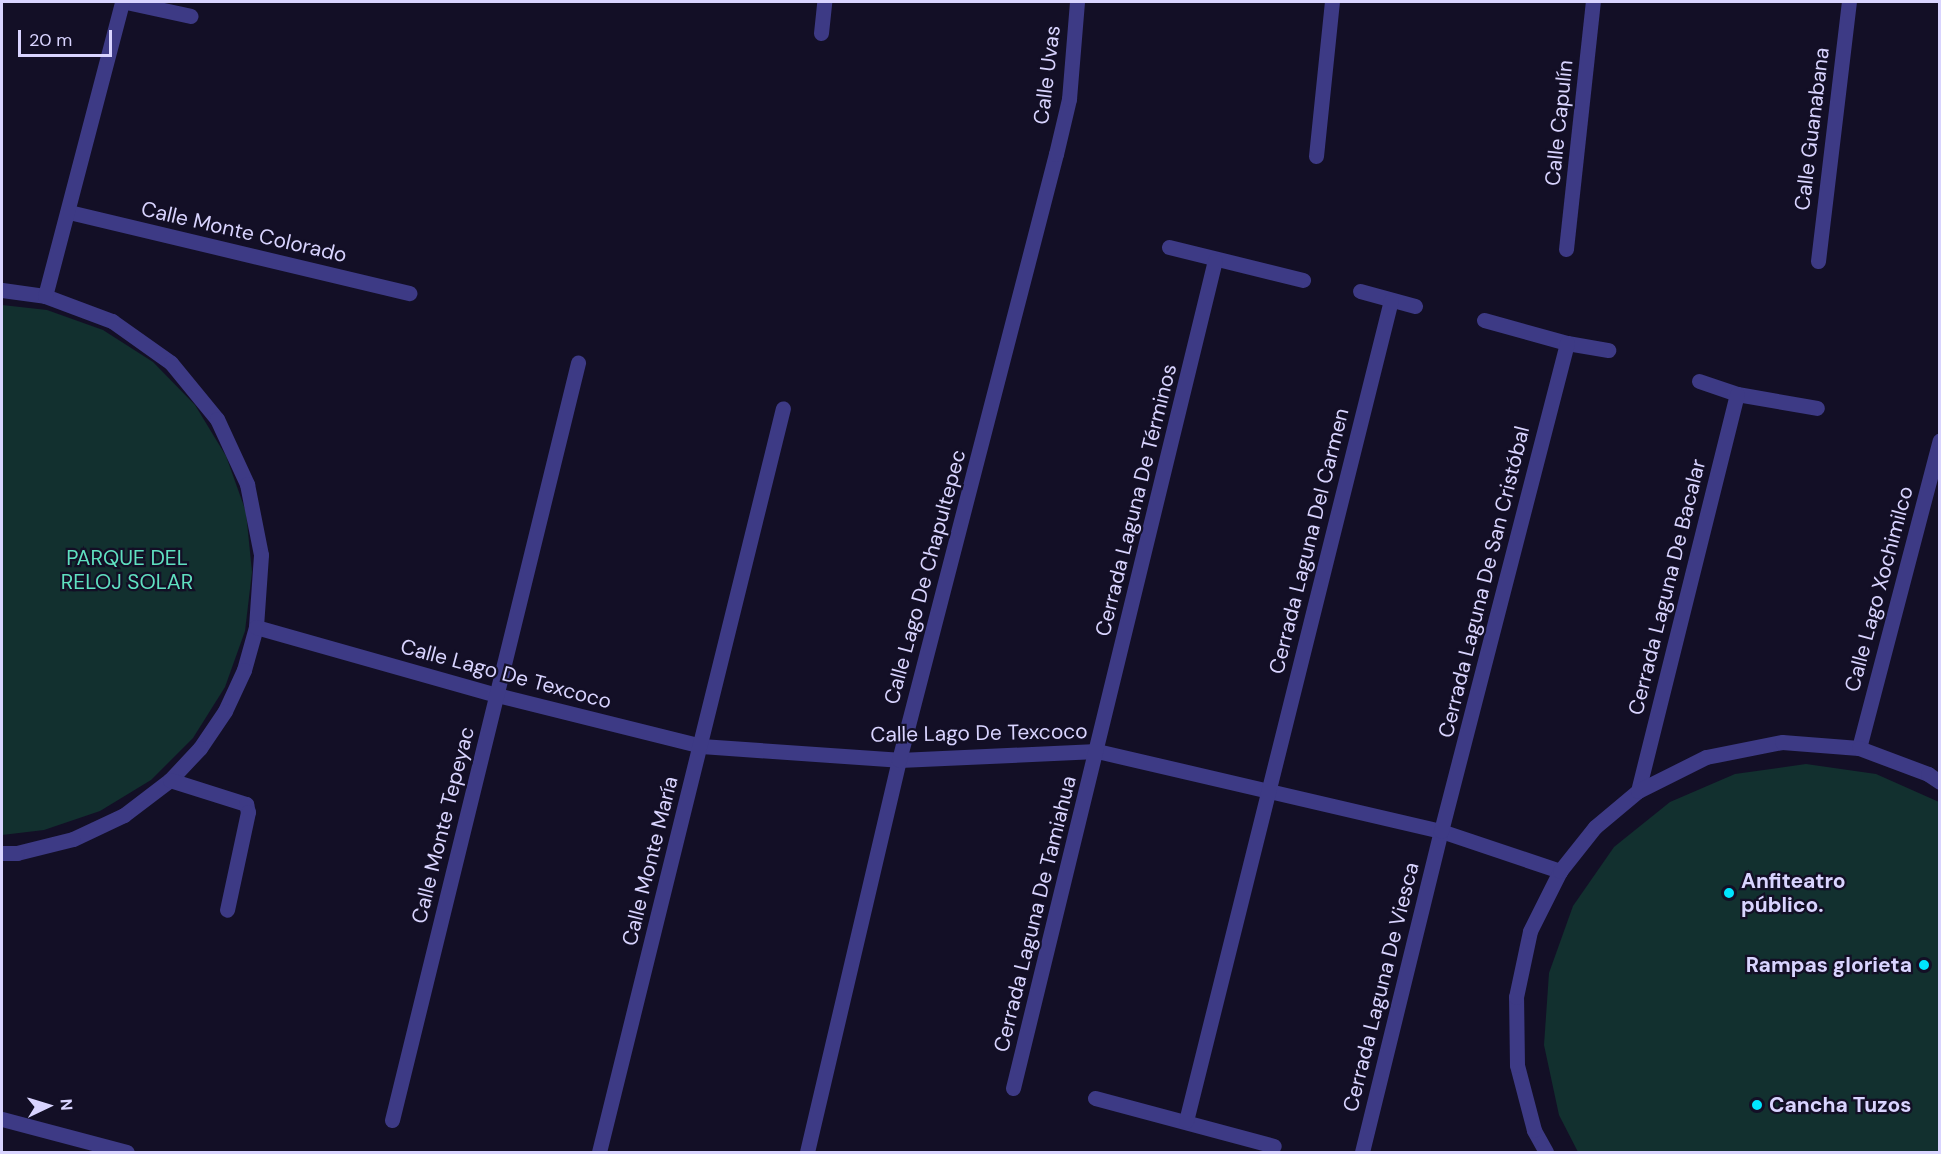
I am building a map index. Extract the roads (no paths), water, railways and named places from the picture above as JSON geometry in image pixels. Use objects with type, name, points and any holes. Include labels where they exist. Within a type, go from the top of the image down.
[{"type":"street","points":[[45,296],[124,2],[191,16]]},
{"type":"street","points":[[821,33],[824,2]]},
{"type":"street","name":"Calle Uvas","points":[[1056,154],[1068,99],[1077,2]]},
{"type":"street","points":[[1316,156],[1332,2]]},
{"type":"street","name":"Calle Capulín","points":[[1566,249],[1593,2]]},
{"type":"street","name":"Calle Guanabana","points":[[1818,261],[1849,2]]},
{"type":"street","name":"Calle Lago De Chapultepec","points":[[807,1152],[899,760],[1056,154]]},
{"type":"street","name":"Calle Monte Colorado","points":[[69,212],[410,293]]},
{"type":"street","points":[[1169,247],[1303,280]]},
{"type":"street","name":"Cerrada Laguna De Términos","points":[[1097,751],[1215,260]]},
{"type":"street","points":[[2,290],[45,296],[112,321],[171,363],[217,418],[248,484],[261,555],[256,627],[244,670],[225,711],[200,748],[170,780],[124,815],[73,839],[17,853],[2,853]]},
{"type":"street","points":[[1360,291],[1415,306]]},
{"type":"street","name":"Cerrada Laguna Del Carmen","points":[[1186,1121],[1390,300]]},
{"type":"street","points":[[1484,320],[1567,343],[1608,350]]},
{"type":"street","name":"Cerrada Laguna De San Cristóbal","points":[[1441,831],[1567,343]]},
{"type":"street","name":"Calle Monte Tepeyac","points":[[392,1120],[578,363]]},
{"type":"street","points":[[1699,381],[1737,394],[1817,408]]},
{"type":"street","name":"Cerrada Laguna De Bacalar","points":[[1638,791],[1737,394]]},
{"type":"street","name":"Calle Monte María","points":[[599,1152],[783,408]]},
{"type":"street","name":"Calle Lago Xochimilco","points":[[1859,748],[1940,440]]},
{"type":"street","name":"Calle Lago De Texcoco","points":[[256,627],[497,695],[701,746],[899,760],[1097,751],[1441,831],[1560,871]]},
{"type":"street","points":[[1546,1152],[1534,1131],[1517,1065],[1516,997],[1530,931],[1560,871],[1595,827],[1638,791],[1706,757],[1782,742],[1859,748],[1928,774],[1940,782]]},
{"type":"street","name":"Cerrada Laguna De Tamiahua","points":[[1013,1088],[1097,751]]},
{"type":"street","points":[[170,780],[246,804],[248,812],[227,910]]},
{"type":"street","name":"Cerrada Laguna De Viesca","points":[[1362,1152],[1441,831]]},
{"type":"street","points":[[1095,1098],[1274,1146]]},
{"type":"street","points":[[2,1119],[127,1152]]},
{"type":"place","name":"Anfiteatro público.","points":[[1729,893]]},
{"type":"place","name":"Rampas glorieta","points":[[1924,965]]},
{"type":"place","name":"Cancha Tuzos","points":[[1757,1105]]},
{"type":"park label","name":"PARQUE DEL RELOJ SOLAR","points":[[127,570]]}]
